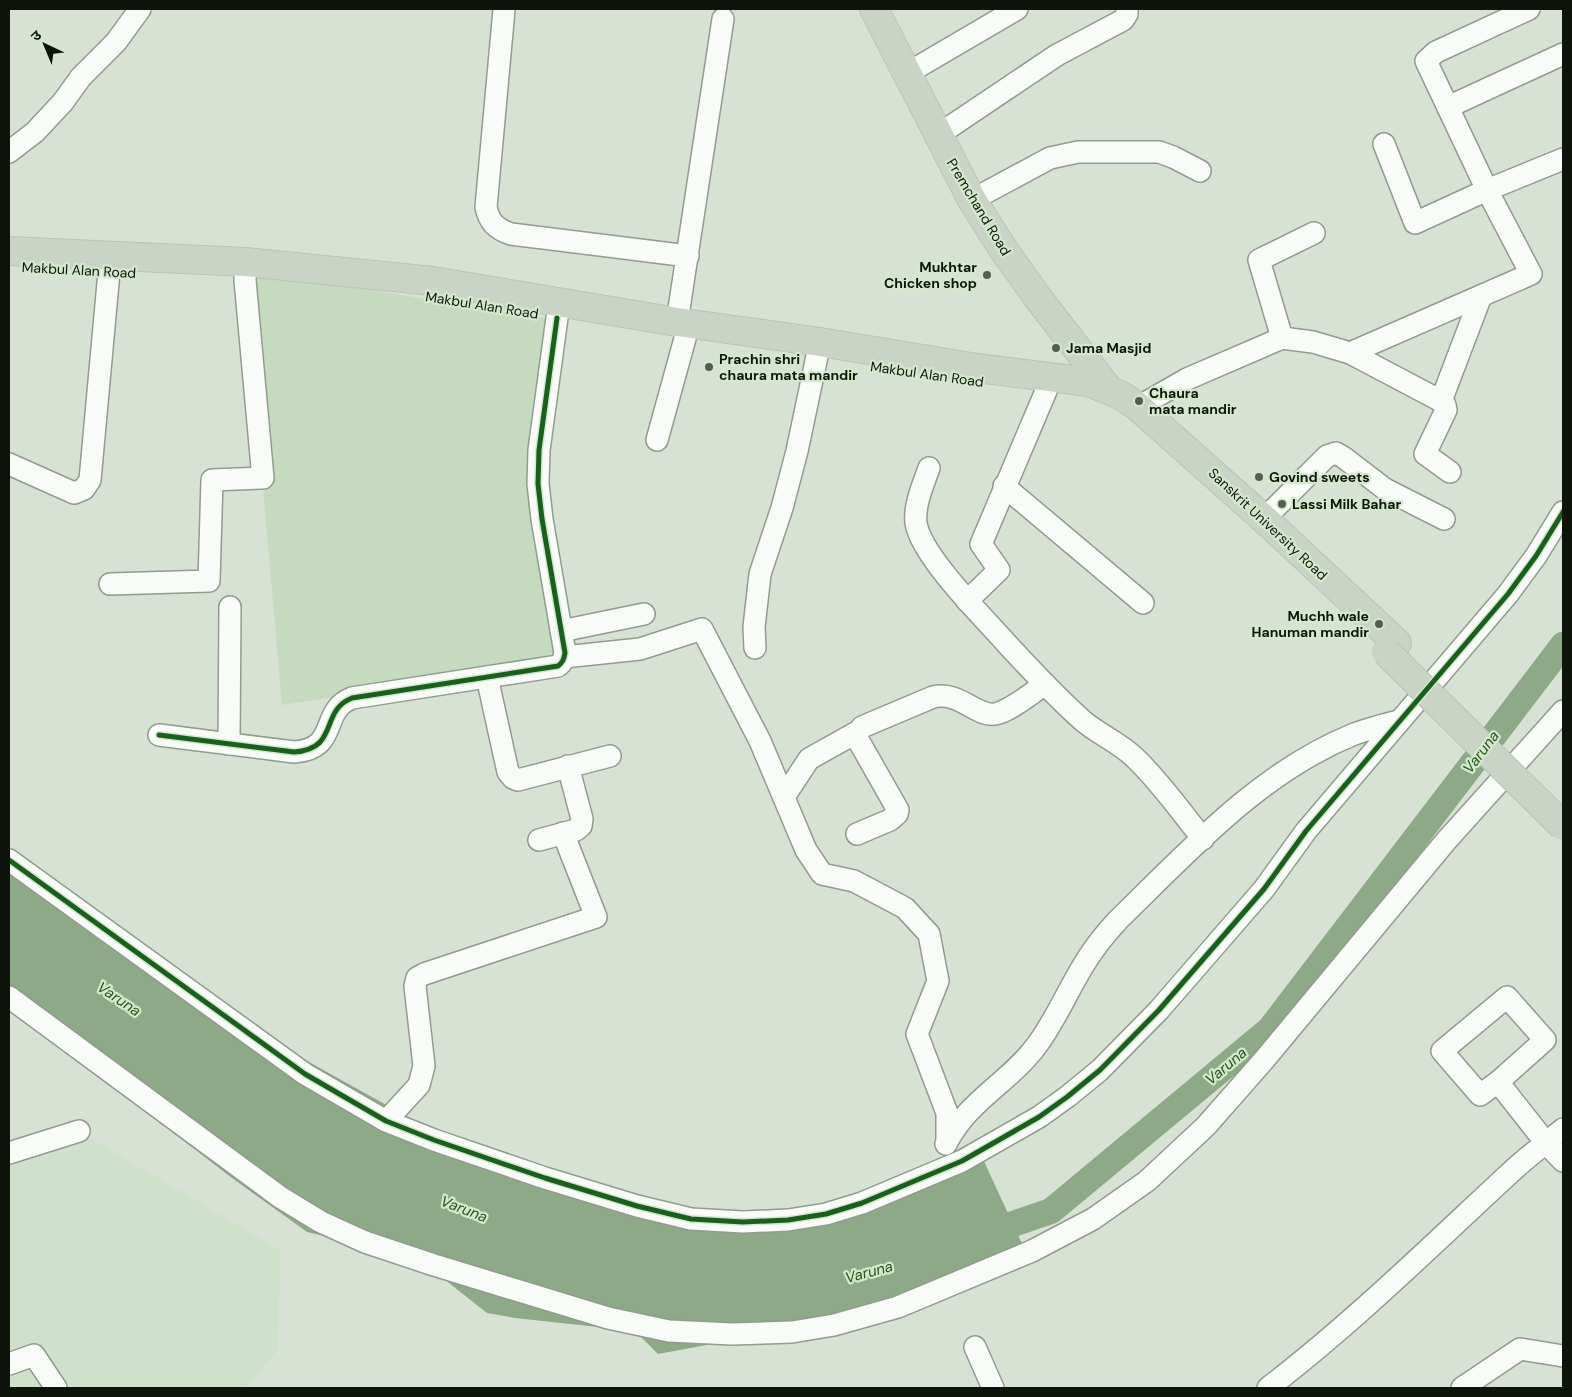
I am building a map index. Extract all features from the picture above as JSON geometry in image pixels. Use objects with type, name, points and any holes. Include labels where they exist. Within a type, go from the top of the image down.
[{"type":"highway","name":"Premchand Road","points":[[857,9],[932,164],[968,227],[1014,295],[1076,380]]},
{"type":"highway","name":"Premchand Road","points":[[874,9],[972,200],[1003,249],[1038,298],[1109,390]]},
{"type":"highway","name":"Makbul Alan Road","points":[[9,251],[245,271],[433,280],[557,318],[684,327]]},
{"type":"highway","name":"Makbul Alan Road","points":[[9,266],[109,272],[245,271]]},
{"type":"highway","name":"Makbul Alan Road","points":[[497,299],[684,327],[1089,397],[1106,404],[1121,412],[1391,647],[1563,826]]},
{"type":"highway","name":"Makbul Alan Road","points":[[818,351],[1088,382],[1109,390],[1138,406]]},
{"type":"highway","name":"Sanskrit University Road","points":[[1138,406],[1264,519],[1391,647]]},
{"type":"highway","points":[[1391,647],[1563,800]]},
{"type":"street","points":[[9,152],[35,132],[52,114],[81,77],[116,42],[140,9]]},
{"type":"street","points":[[906,74],[1017,9]]},
{"type":"street","points":[[938,135],[1057,55],[1123,20],[1127,14],[1127,9]]},
{"type":"street","points":[[1350,353],[1531,274],[1487,190],[1426,61],[1436,52],[1529,9]]},
{"type":"street","points":[[504,10],[486,207],[488,218],[502,231],[511,234],[688,256]]},
{"type":"street","points":[[657,440],[684,327],[688,256],[723,19]]},
{"type":"street","points":[[1448,107],[1563,54]]},
{"type":"street","points":[[1384,144],[1415,223],[1487,190],[1563,159]]},
{"type":"street","points":[[972,200],[1043,161],[1064,154],[1078,152],[1159,152],[1200,171]]},
{"type":"street","points":[[1282,338],[1259,260],[1314,233]]},
{"type":"street","points":[[110,584],[208,581],[212,480],[262,478],[245,271]]},
{"type":"street","points":[[9,464],[74,493],[84,489],[90,480],[109,272]]},
{"type":"street","points":[[1442,401],[1481,296]]},
{"type":"street","points":[[159,735],[294,752],[307,751],[318,745],[340,706],[352,698],[558,666],[563,661],[561,631],[538,484],[539,450],[557,318]]},
{"type":"street","points":[[1138,406],[1187,379],[1282,338],[1313,342],[1350,353],[1442,401],[1446,410],[1425,454],[1450,472]]},
{"type":"street","points":[[754,648],[754,627],[760,574],[782,508],[797,451],[818,351]]},
{"type":"street","points":[[967,601],[999,570],[981,544],[1046,390]]},
{"type":"street","points":[[1264,519],[1327,456],[1336,453],[1343,456],[1385,490],[1444,519]]},
{"type":"street","points":[[929,468],[919,497],[916,525],[930,553],[967,601],[1081,720],[1135,757],[1203,839]]},
{"type":"street","points":[[1004,486],[1143,603]]},
{"type":"street","points":[[9,860],[305,1074],[386,1121],[434,1140],[545,1178],[637,1206],[691,1219],[788,1220],[826,1214],[862,1203],[962,1161],[1039,1118],[1100,1070],[1159,1010],[1264,890],[1306,831],[1508,594],[1536,556],[1563,512]]},
{"type":"street","points":[[229,744],[230,607]]},
{"type":"street","points":[[561,631],[644,614]]},
{"type":"street","points":[[564,658],[640,649],[702,630],[760,741],[806,850],[822,874],[854,881],[905,908],[929,934],[938,981],[917,1034],[946,1113],[947,1141]]},
{"type":"street","points":[[487,678],[508,772],[511,776],[518,780],[610,756]]},
{"type":"street","points":[[784,797],[809,759],[859,731],[866,724],[942,695],[956,699],[988,714],[994,714],[1009,707],[1045,684]]},
{"type":"street","points":[[9,997],[280,1197],[321,1222],[365,1242],[608,1318],[669,1331],[732,1334],[792,1332],[834,1325],[898,1307],[1032,1251],[1093,1220],[1147,1181],[1206,1126],[1264,1060],[1446,841],[1563,711]]},
{"type":"street","points":[[932,1173],[957,1125],[971,1109],[1036,1047],[1083,966],[1101,939],[1118,920],[1236,807],[1296,764],[1352,735],[1399,721]]},
{"type":"street","points":[[858,834],[890,820],[897,814],[898,810],[857,738],[859,731]]},
{"type":"street","points":[[539,840],[580,828],[582,823],[568,766]]},
{"type":"street","points":[[386,1121],[419,1085],[424,1066],[415,986],[417,978],[424,974],[596,917],[563,833]]},
{"type":"street","points":[[1507,998],[1545,1040],[1498,1082],[1480,1095],[1442,1051],[1507,998]]},
{"type":"street","points":[[1498,1082],[1546,1143],[1563,1161]]},
{"type":"street","points":[[1268,1388],[1321,1347],[1449,1232],[1512,1171],[1563,1129]]},
{"type":"street","points":[[9,1153],[79,1131]]},
{"type":"street","points":[[976,1347],[993,1388]]},
{"type":"street","points":[[1462,1388],[1520,1349],[1563,1356]]},
{"type":"street","points":[[9,1364],[34,1355],[56,1388]]},
{"type":"shaded area","points":[[244,270],[552,319],[532,492],[556,663],[282,705]]},
{"type":"shaded area","points":[[79,1131],[281,1251],[277,1351],[245,1388],[9,1388],[9,1153]]},
{"type":"water","points":[[9,849],[260,1035],[466,1149],[665,1218],[836,1219],[982,1157],[1030,1261],[920,1306],[658,1354],[635,1331],[515,1318],[487,1313],[416,1257],[307,1232],[232,1178],[101,1077],[9,1000]]},
{"type":"waterway","name":"Varuna","points":[[978,1236],[1051,1211],[1270,1029],[1563,645]]},
{"type":"cycle path","points":[[159,735],[294,752],[308,749],[318,744],[324,737],[335,712],[342,704],[352,698],[558,666],[561,663],[565,653],[542,519],[538,484],[539,450],[557,318]]},
{"type":"cycle path","points":[[9,860],[305,1074],[386,1121],[434,1140],[545,1178],[637,1206],[691,1219],[743,1222],[788,1220],[826,1214],[862,1203],[962,1161],[1039,1117],[1100,1070],[1159,1010],[1264,889],[1306,831],[1508,594],[1536,556],[1563,512]]},
{"type":"place","name":"Mukhtar Chicken shop","points":[[987,275]]},
{"type":"place","name":"Jama Masjid","points":[[1056,348]]},
{"type":"place","name":"Prachin shri chaura mata mandir","points":[[709,367]]},
{"type":"place","name":"Chaura mata mandir","points":[[1139,401]]},
{"type":"place","name":"Govind sweets","points":[[1259,477]]},
{"type":"place","name":"Lassi Milk Bahar","points":[[1282,504]]},
{"type":"place","name":"Muchh wale Hanuman mandir","points":[[1379,624]]}]
